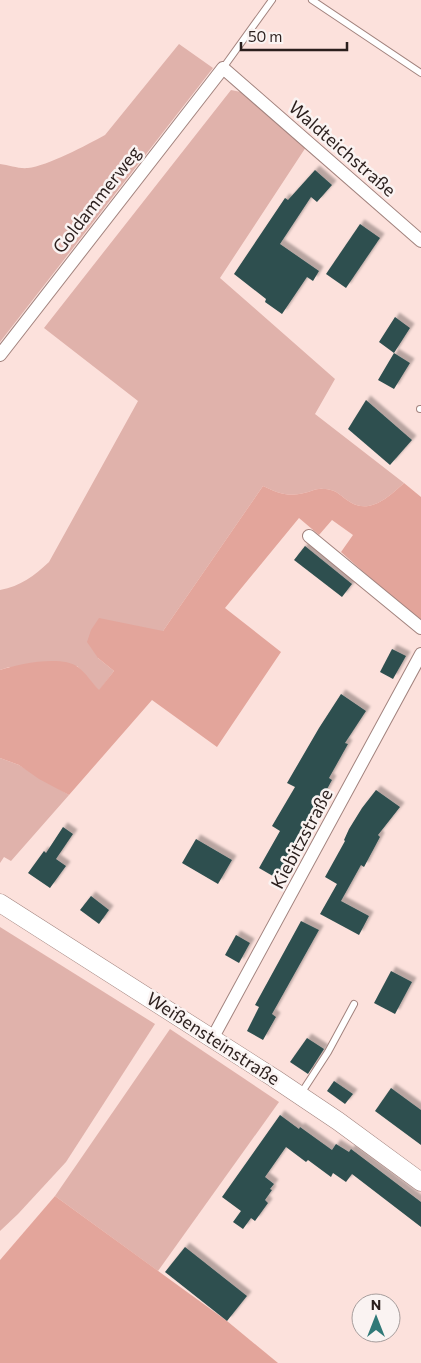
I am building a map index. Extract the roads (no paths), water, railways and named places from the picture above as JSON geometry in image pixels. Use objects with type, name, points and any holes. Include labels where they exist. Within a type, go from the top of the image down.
[{"type":"street","name":"Waldteichstraße","points":[[223,68],[421,242]]},
{"type":"street","name":"Goldammerweg","points":[[0,355],[223,68]]},
{"type":"street","points":[[310,536],[421,628]]},
{"type":"street","name":"Kiebitzstraße","points":[[212,1039],[421,654]]},
{"type":"street","name":"Weißensteinstraße","points":[[0,903],[300,1096],[421,1182]]},
{"type":"lane","points":[[223,68],[272,0]]},
{"type":"lane","points":[[312,0],[421,73]]},
{"type":"lane","points":[[300,1096],[328,1052],[354,1004]]}]
